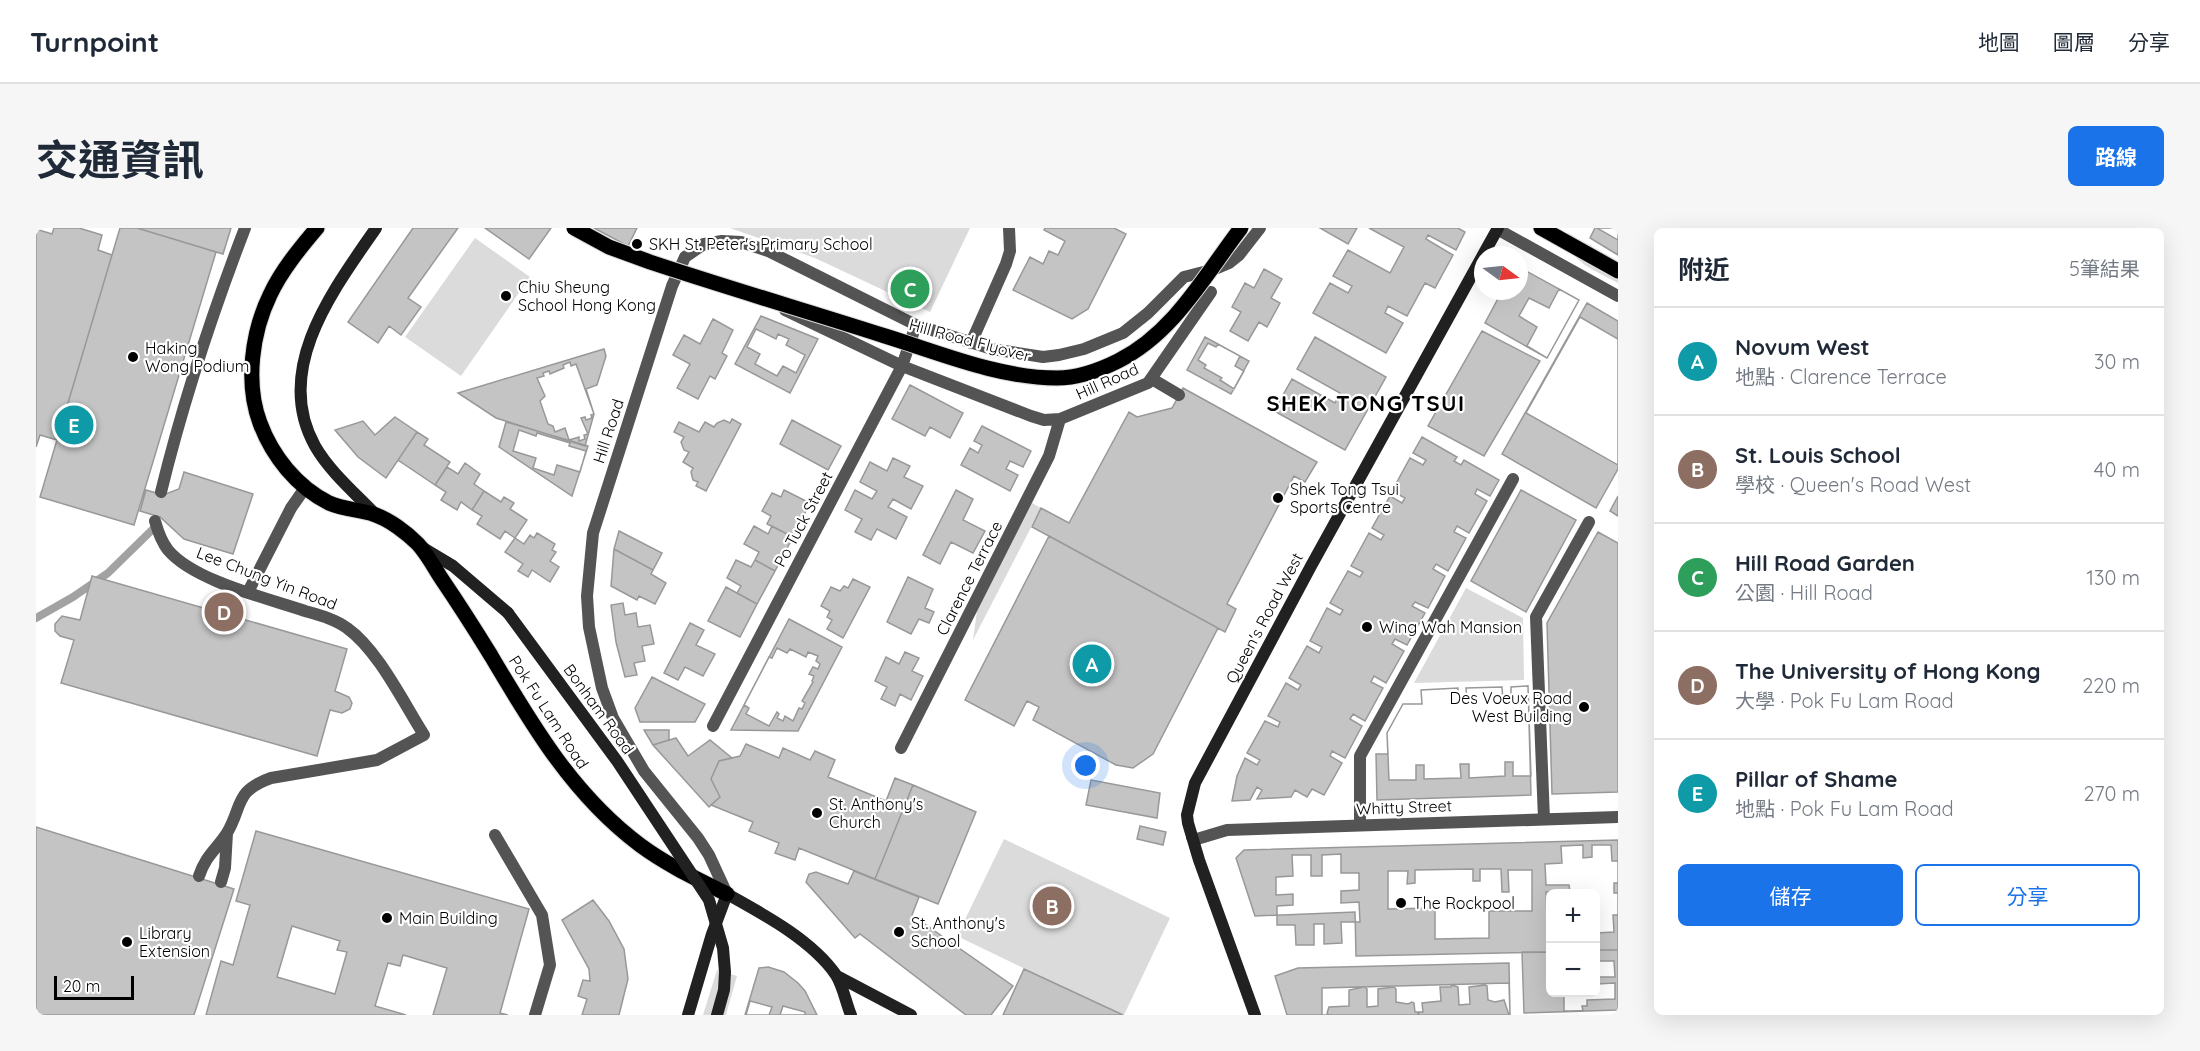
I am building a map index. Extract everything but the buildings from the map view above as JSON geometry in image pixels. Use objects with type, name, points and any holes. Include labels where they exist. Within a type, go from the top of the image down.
[{"type":"main road","name":"Pok Fu Lam Road","points":[[317,228],[300,248],[270,294],[260,322],[252,372],[253,399],[266,437],[276,456],[305,488],[331,504],[376,514]]},
{"type":"main road","name":"Pok Fu Lam Road","points":[[376,228],[321,312],[309,338],[301,389],[307,428],[315,446],[342,481],[376,514],[402,530],[420,546],[472,625],[542,740],[569,778],[640,845],[665,862],[765,915],[797,937],[837,976],[851,1015]]},
{"type":"main road","name":"Hill Road Flyover","points":[[574,228],[609,247],[663,267],[935,351],[1014,373],[1059,378],[1101,369],[1120,360],[1150,340],[1187,301],[1241,228]]},
{"type":"main road","name":"Queen's Road West","points":[[1488,246],[1497,228]]},
{"type":"main road","points":[[1541,228],[1618,271]]},
{"type":"main road","name":"Queen's Road West","points":[[1255,1015],[1192,837],[1187,815],[1195,783],[1316,556],[1474,271]]},
{"type":"main road","name":"Bonham Road","points":[[420,546],[453,566],[508,613],[617,761],[709,900],[723,948],[725,972],[724,990],[717,1015]]},
{"type":"main road","points":[[688,1015],[712,934],[727,894]]},
{"type":"main road","points":[[837,976],[911,1015]]},
{"type":"street","points":[[161,492],[178,425],[227,274],[245,228]]},
{"type":"street","points":[[971,343],[1006,264],[1010,251],[1009,228]]},
{"type":"street","name":"Hill Road","points":[[727,894],[698,837],[644,771],[613,718],[602,688],[589,627],[587,596],[593,533],[672,286],[685,258],[704,244],[722,241],[741,242],[768,251],[916,325],[992,349],[1043,357],[1084,349],[1123,333],[1148,314],[1184,277],[1229,263],[1239,255],[1260,228]]},
{"type":"street","points":[[1497,228],[1618,296]]},
{"type":"street","name":"Hill Road","points":[[779,307],[902,366],[1044,420],[1059,419],[1148,383],[1210,292]]},
{"type":"street","name":"Po Tuck Street","points":[[713,726],[902,366],[916,325]]},
{"type":"street","points":[[1152,379],[1179,395]]},
{"type":"street","name":"Clarence Terrace","points":[[901,748],[1049,456],[1059,419]]},
{"type":"street","points":[[1360,824],[1360,756],[1513,478]]},
{"type":"street","points":[[248,592],[291,508],[305,488]]},
{"type":"street","name":"Lee Chung Yin Road","points":[[155,521],[160,539],[176,559],[199,573],[327,618],[344,626],[360,638],[424,735],[377,760],[272,778],[256,783],[239,803],[227,833],[204,861],[199,876]]},
{"type":"street","points":[[1544,819],[1536,617],[1589,522]]},
{"type":"street","name":"Whitty Street","points":[[1192,837],[1197,839],[1227,830],[1618,817]]},
{"type":"street","name":"Lee Chung Yin Road","points":[[220,882],[225,868],[227,833]]},
{"type":"street","points":[[495,835],[542,915],[550,964],[535,1015]]},
{"type":"shaded area","points":[[730,228],[970,228],[930,312],[815,258]]},
{"type":"shaded area","points":[[1568,233],[1618,261],[1618,283],[1577,259],[1572,252]]},
{"type":"shaded area","points":[[475,238],[530,277],[461,376],[405,337]]},
{"type":"shaded area","points":[[1032,503],[1041,508],[973,640],[977,611]]},
{"type":"shaded area","points":[[1466,588],[1523,618],[1524,680],[1414,683]]},
{"type":"shaded area","points":[[1004,839],[1170,918],[1124,1015],[957,936]]},
{"type":"shaded area","points":[[717,970],[737,976],[726,1015],[703,1015]]},
{"type":"waterway","points":[[36,618],[73,597],[108,573],[153,529]]},
{"type":"place","name":"SKH St. Peter's Primary School","points":[[637,244]]},
{"type":"place","name":"Hill Road Garden","points":[[910,289]]},
{"type":"place","name":"Chiu Sheung School Hong Kong","points":[[506,296]]},
{"type":"place","name":"Haking Wong Podium","points":[[133,357]]},
{"type":"place","name":"Pillar of Shame","points":[[74,425]]},
{"type":"place","name":"Shek Tong Tsui Sports Centre","points":[[1278,498]]},
{"type":"place","name":"The University of Hong Kong","points":[[224,612]]},
{"type":"place","name":"Wing Wah Mansion","points":[[1367,627]]},
{"type":"place","name":"Novum West","points":[[1092,664]]},
{"type":"place","name":"Des Voeux Road West Building","points":[[1584,707]]},
{"type":"place","name":"St. Anthony's Church","points":[[817,813]]},
{"type":"place","name":"The Rockpool","points":[[1401,903]]},
{"type":"place","name":"St. Louis School","points":[[1052,906]]},
{"type":"place","name":"Main Building","points":[[387,918]]},
{"type":"place","name":"St. Anthony's School","points":[[899,932]]},
{"type":"place","name":"Library Extension","points":[[127,942]]},
{"type":"district","name":"SHEK TONG TSUI","points":[[1366,403]]}]
